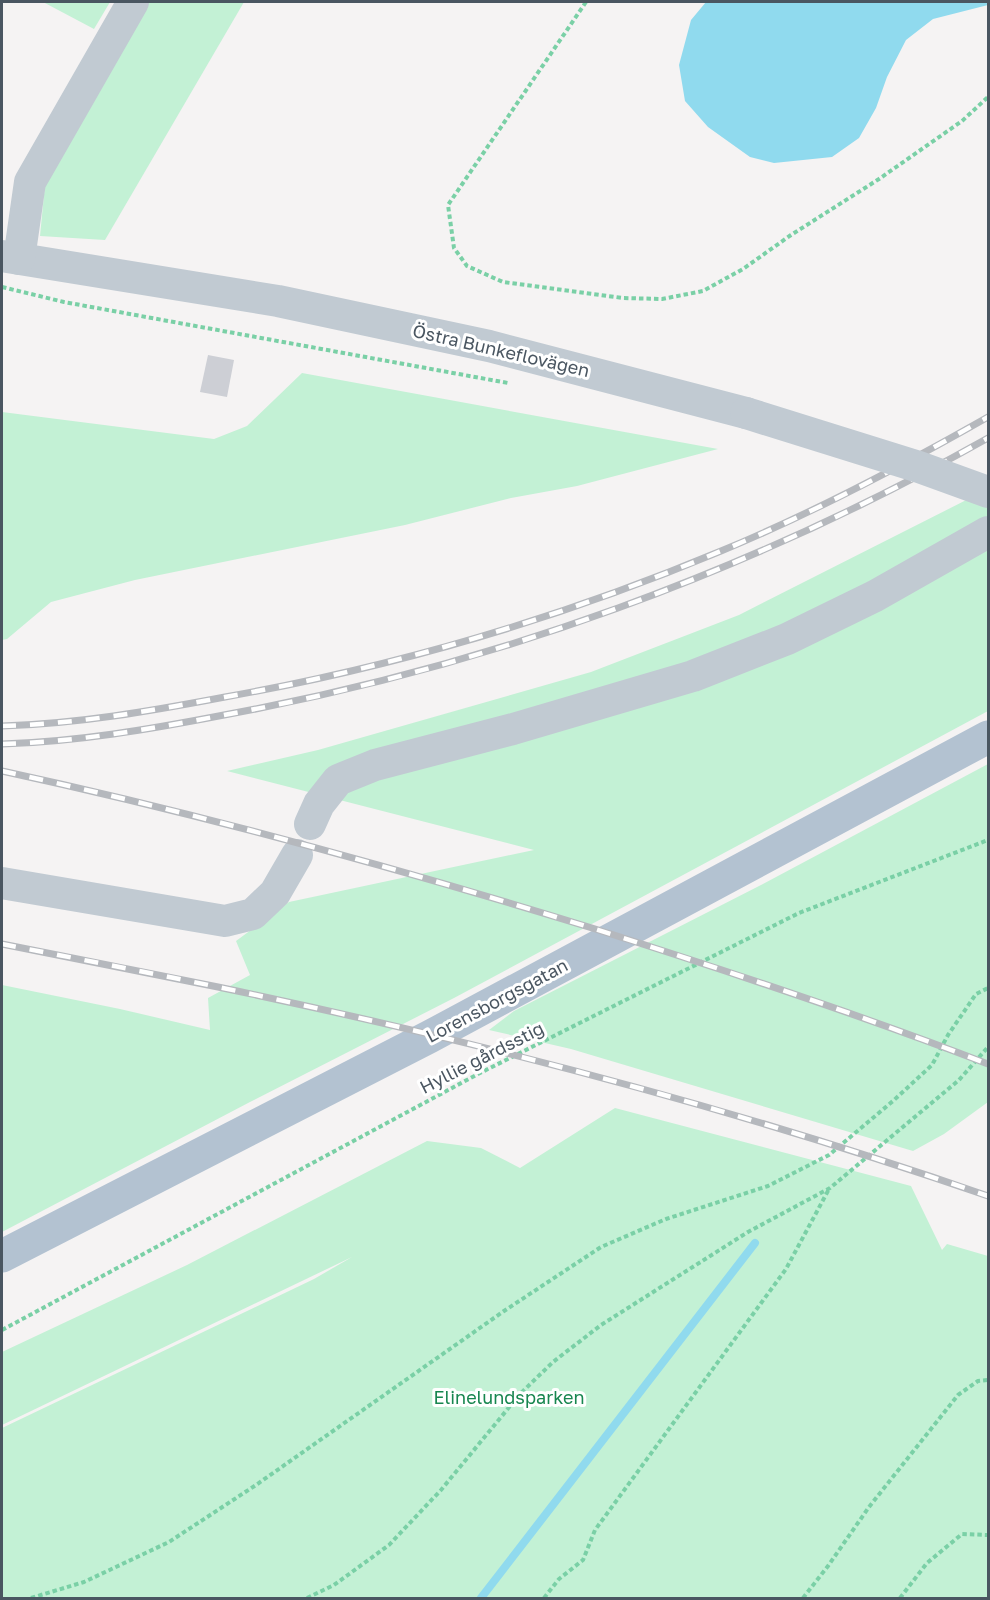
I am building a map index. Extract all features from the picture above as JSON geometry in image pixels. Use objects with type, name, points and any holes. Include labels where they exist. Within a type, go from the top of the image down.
[{"type":"main road","name":"Lorensborgsgatan","points":[[2,1256],[418,1043],[988,737]]},
{"type":"street","points":[[10,257],[30,182],[133,2]]},
{"type":"street","name":"Östra Bunkeflovägen","points":[[10,257],[278,302],[489,346],[746,413],[919,467],[988,492]]},
{"type":"street","points":[[310,824],[318,804],[338,780],[375,765],[513,729],[693,676],[787,639],[865,601],[988,532]]},
{"type":"street","points":[[2,883],[225,921],[253,914],[275,893],[297,855]]},
{"type":"path","points":[[586,2],[448,206],[453,248],[467,266],[503,282],[633,298],[662,299],[703,291],[744,269],[791,235],[879,179],[962,121],[988,97]]},
{"type":"path","points":[[2,287],[64,302],[516,384]]},
{"type":"path","name":"Hyllie gårdsstig","points":[[2,1330],[478,1074],[799,913],[988,840]]},
{"type":"path","points":[[31,1599],[84,1582],[169,1542],[256,1485],[504,1311],[601,1247],[666,1219],[768,1186],[829,1155],[932,1065],[948,1035],[976,994],[988,988]]},
{"type":"path","points":[[307,1599],[334,1585],[390,1545],[441,1490],[520,1394],[553,1362],[601,1325],[728,1244],[830,1188],[958,1080],[988,1047]]},
{"type":"path","points":[[544,1599],[559,1579],[583,1560],[595,1530],[786,1269],[830,1188]]},
{"type":"path","points":[[803,1599],[869,1507],[958,1395],[978,1381],[988,1380]]},
{"type":"path","points":[[900,1599],[927,1563],[962,1533],[988,1535]]},
{"type":"green space","points":[[43,2],[110,2],[94,29]]},
{"type":"green space","points":[[147,2],[244,2],[105,240],[40,236],[46,174]]},
{"type":"green space","points":[[302,373],[718,449],[577,486],[511,498],[405,525],[135,580],[51,602],[7,639],[2,640],[2,412],[214,439],[247,426]]},
{"type":"green space","points":[[988,489],[988,711],[454,998],[2,1232],[2,985],[210,1030],[208,998],[250,975],[236,941],[289,902],[534,850],[227,771],[318,750],[591,672],[739,615]]},
{"type":"green space","points":[[988,764],[988,1102],[944,1134],[913,1151],[571,1049],[489,1030],[514,1011],[761,885]]},
{"type":"green space","name":"Elinelundsparken","points":[[615,1108],[911,1186],[942,1250],[947,1244],[988,1256],[988,1598],[2,1598],[2,1428],[314,1279],[352,1257],[2,1425],[2,1352],[187,1265],[427,1141],[481,1148],[520,1168]]},
{"type":"water","points":[[706,2],[988,2],[988,5],[933,19],[906,40],[887,77],[876,108],[859,138],[832,157],[774,163],[750,157],[708,127],[685,101],[679,65],[691,20]]},
{"type":"building","points":[[208,355],[234,360],[227,397],[200,392]]},
{"type":"waterway","points":[[481,1598],[755,1243]]},
{"type":"railway","points":[[2,726],[58,723],[114,716],[288,685],[352,671],[477,638],[601,597],[721,551],[857,488],[988,417]]},
{"type":"railway","points":[[2,744],[58,741],[113,734],[224,715],[423,670],[521,641],[618,608],[713,571],[807,530],[898,486],[988,438]]},
{"type":"railway","points":[[2,771],[225,824],[372,863],[519,906],[791,993],[988,1064]]},
{"type":"railway","points":[[2,944],[191,981],[510,1054],[798,1134],[988,1196]]}]
